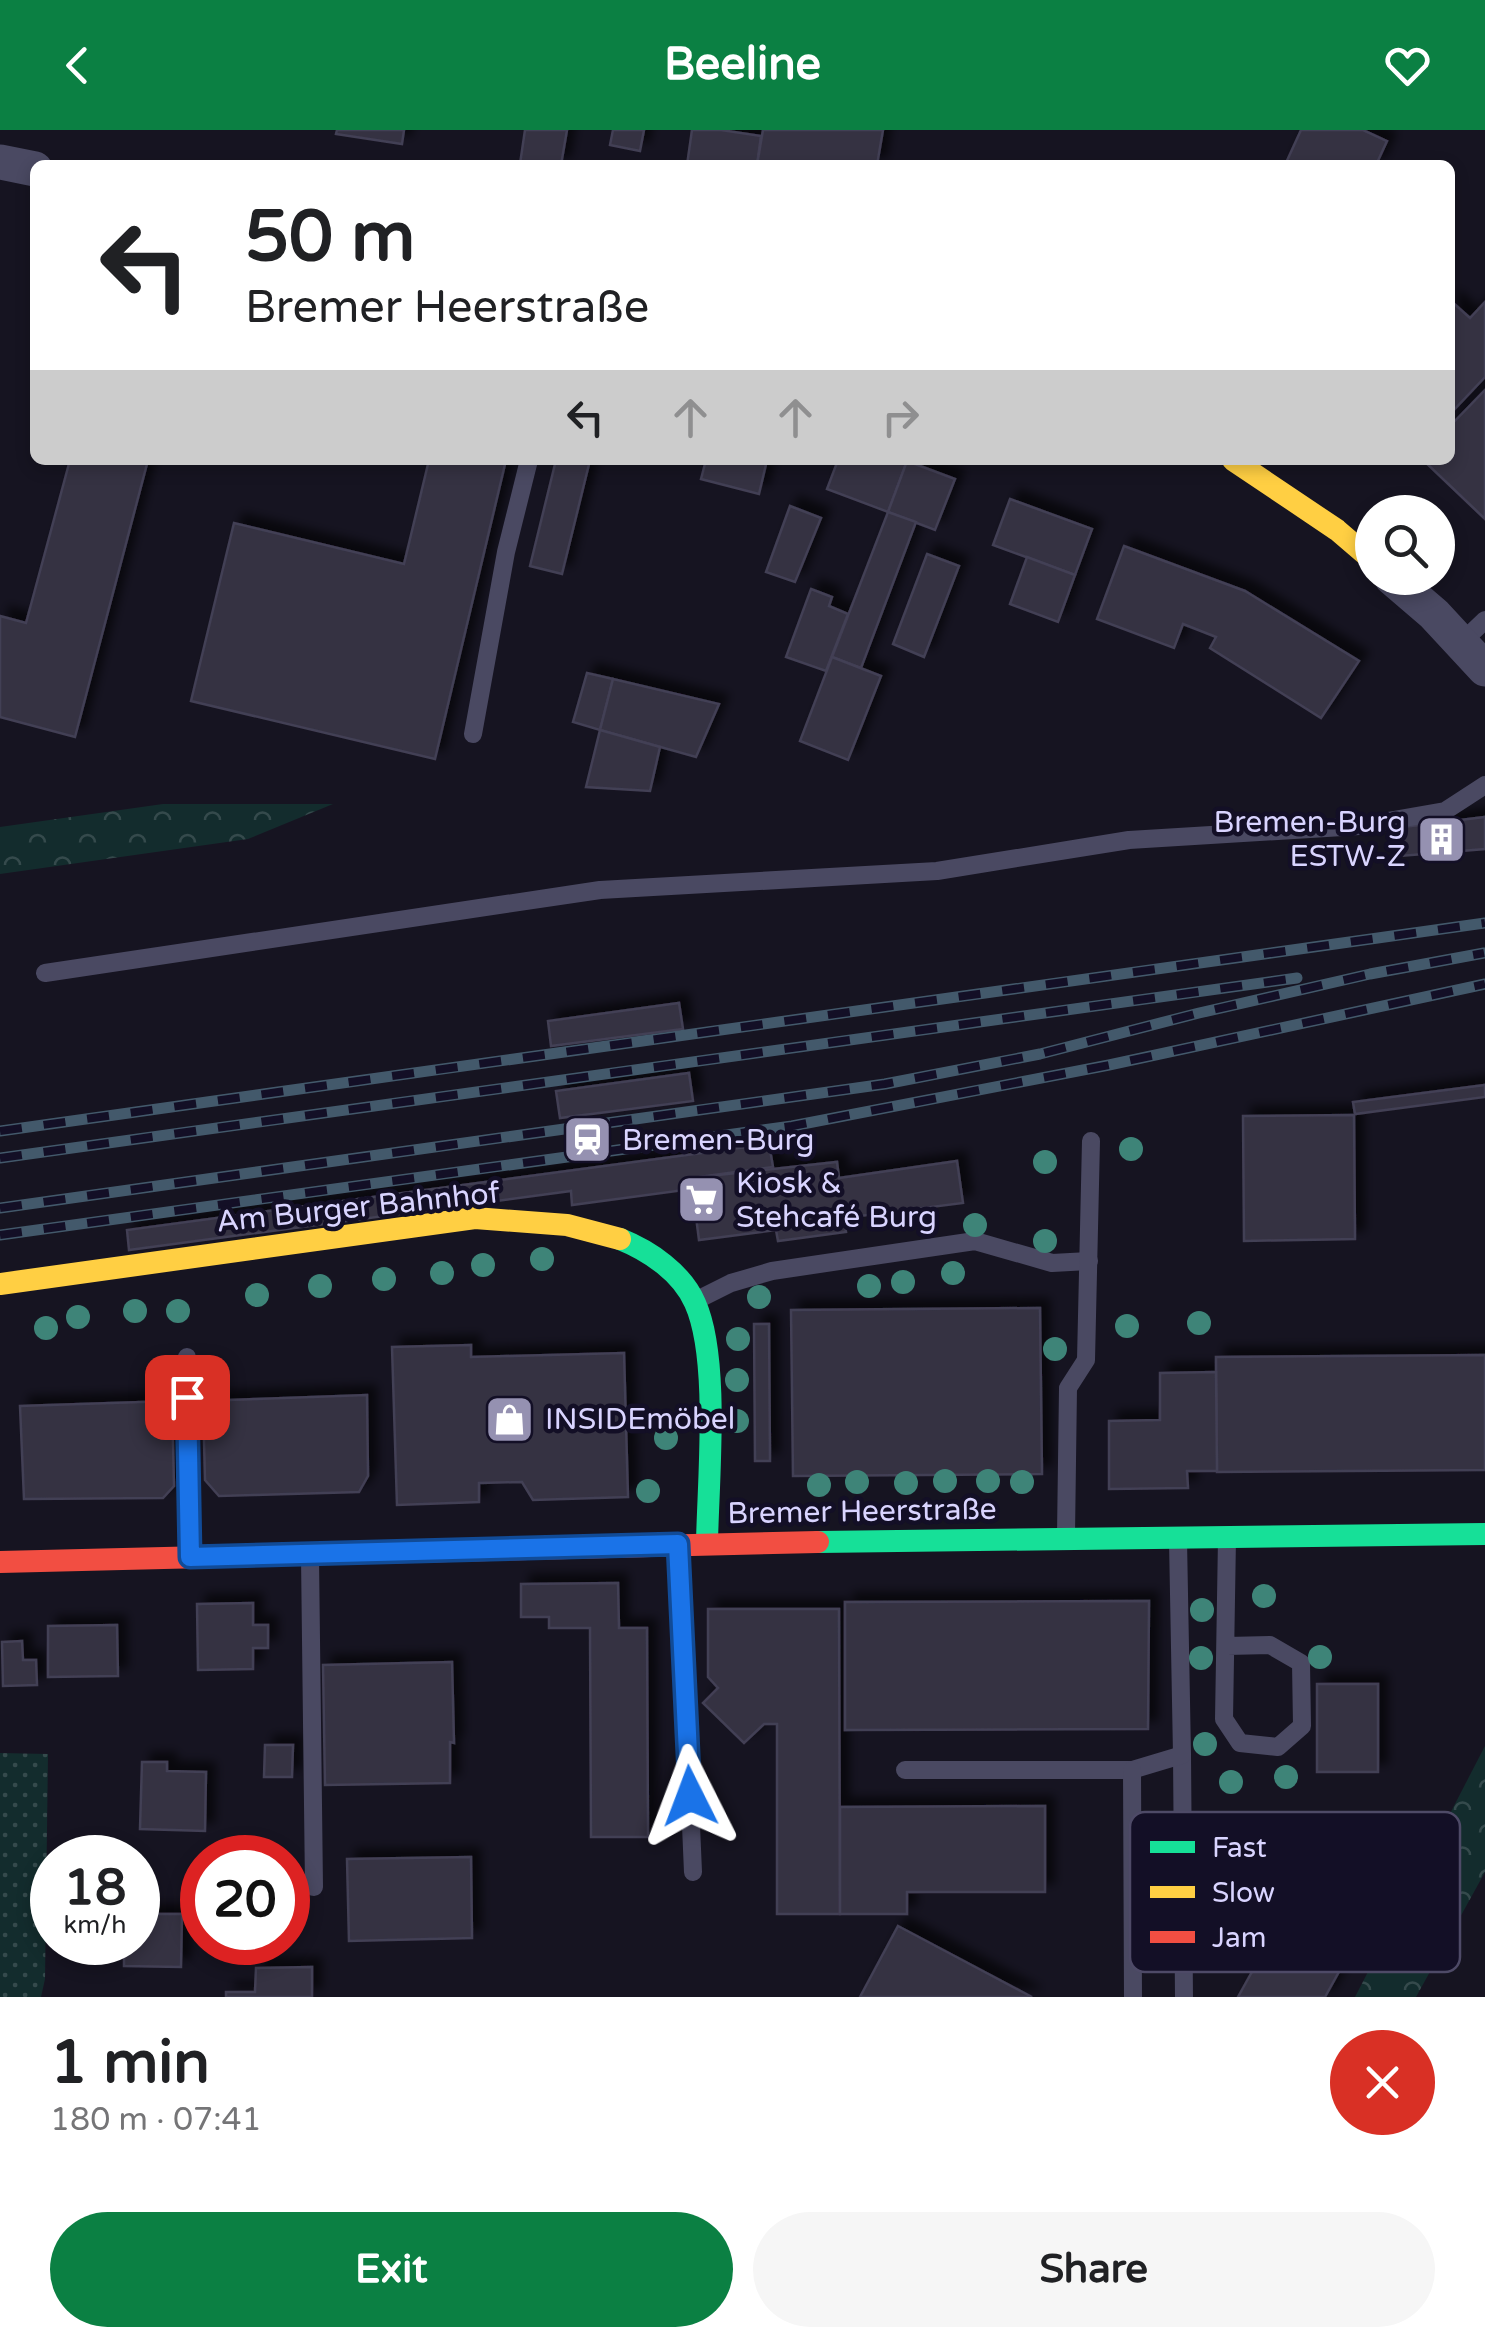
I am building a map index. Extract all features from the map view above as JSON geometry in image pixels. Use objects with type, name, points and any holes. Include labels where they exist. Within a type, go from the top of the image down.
[{"type":"main road","points":[[1240,465],[1355,545]]},
{"type":"main road","name":"Am Burger Bahnhof","points":[[0,1284],[475,1218],[553,1221],[614,1236],[647,1252],[674,1275],[695,1301],[707,1340],[707,1544]]},
{"type":"main road","name":"Bremer Heerstraße","points":[[0,1562],[678,1544],[1485,1534]]},
{"type":"street","points":[[0,162],[30,168]]},
{"type":"street","points":[[1418,595],[1473,631],[1485,669]]},
{"type":"lane","points":[[473,734],[506,552],[527,465]]},
{"type":"lane","points":[[45,973],[600,890],[937,872],[1129,840],[1359,826],[1445,812],[1485,785]]},
{"type":"lane","points":[[1066,1538],[1068,1388],[1086,1360],[1091,1141]]},
{"type":"lane","points":[[695,1301],[731,1283],[772,1270],[974,1240],[1052,1262],[1088,1261]]},
{"type":"lane","points":[[186,1358],[190,1557]]},
{"type":"lane","points":[[1178,1538],[1182,1812]]},
{"type":"lane","points":[[1227,1646],[1270,1645],[1301,1663],[1302,1726],[1278,1747],[1240,1743],[1224,1719],[1228,1538]]},
{"type":"lane","points":[[678,1544],[693,1872]]},
{"type":"lane","points":[[310,1554],[314,1886]]},
{"type":"lane","points":[[905,1770],[1132,1770],[1182,1755]]},
{"type":"lane","points":[[1132,1770],[1132,1812]]},
{"type":"lane","points":[[1133,1972],[1133,1997]]},
{"type":"lane","points":[[1184,1972],[1184,1997]]},
{"type":"green space","points":[[163,804],[333,804],[248,839],[0,874],[0,827]]},
{"type":"green space","points":[[1485,1746],[1485,1872],[1460,1917],[1460,1812],[1451,1812]]},
{"type":"green space","points":[[0,1753],[48,1754],[47,1835],[30,1835],[30,1965],[45,1965],[45,1979],[41,1997],[0,1997]]},
{"type":"green space","points":[[1368,1972],[1430,1972],[1416,1997],[1355,1997]]},
{"type":"building","points":[[337,130],[404,130],[402,144],[336,134]]},
{"type":"building","points":[[525,130],[567,130],[562,160],[521,160]]},
{"type":"building","points":[[613,130],[644,130],[640,151],[610,145]]},
{"type":"building","points":[[692,130],[761,136],[758,160],[688,160]]},
{"type":"building","points":[[763,130],[883,130],[878,160],[758,160]]},
{"type":"building","points":[[1301,130],[1363,130],[1387,141],[1378,160],[1287,160]]},
{"type":"building","points":[[1485,302],[1485,377],[1455,409],[1455,304],[1470,318]]},
{"type":"building","points":[[1485,390],[1485,519],[1428,465],[1455,465],[1455,421]]},
{"type":"building","points":[[69,465],[147,465],[75,737],[0,717],[0,616],[26,623]]},
{"type":"building","points":[[428,465],[505,465],[435,759],[191,701],[234,523],[404,564]]},
{"type":"building","points":[[555,465],[589,465],[562,574],[530,566]]},
{"type":"building","points":[[705,465],[766,465],[759,494],[701,479]]},
{"type":"building","points":[[836,465],[906,465],[888,512],[827,489]]},
{"type":"building","points":[[906,465],[918,465],[955,479],[935,530],[888,512]]},
{"type":"building","points":[[1010,499],[1092,529],[1075,575],[993,545]]},
{"type":"building","points":[[790,506],[821,518],[795,582],[766,572]]},
{"type":"building","points":[[888,512],[916,522],[861,668],[832,657]]},
{"type":"building","points":[[1124,546],[1245,591],[1359,661],[1321,718],[1210,648],[1216,637],[1183,624],[1174,648],[1097,619]]},
{"type":"building","points":[[927,554],[959,566],[924,657],[893,644]]},
{"type":"building","points":[[1027,557],[1075,575],[1058,622],[1010,604]]},
{"type":"building","points":[[811,589],[832,597],[829,606],[848,614],[826,671],[786,657]]},
{"type":"building","points":[[832,657],[881,676],[848,760],[800,741]]},
{"type":"building","points":[[587,673],[613,679],[600,730],[573,722]]},
{"type":"building","points":[[613,679],[719,704],[696,757],[600,730]]},
{"type":"building","points":[[600,730],[660,747],[650,791],[586,787]]},
{"type":"building","name":"Bremen-Burg ESTW-Z","points":[[1485,817],[1485,849],[1400,856],[1395,828]]},
{"type":"building","points":[[679,1003],[683,1029],[551,1046],[548,1021]]},
{"type":"building","points":[[689,1073],[693,1101],[560,1118],[556,1091]]},
{"type":"building","points":[[1485,1085],[1485,1097],[1355,1114],[1353,1102]]},
{"type":"building","points":[[1354,1115],[1355,1239],[1244,1241],[1243,1116]]},
{"type":"building","points":[[769,1144],[773,1167],[691,1178],[692,1189],[572,1205],[571,1191],[129,1250],[127,1230]]},
{"type":"building","points":[[957,1161],[963,1203],[844,1218],[846,1232],[778,1241],[776,1230],[699,1240],[691,1178],[837,1162],[839,1178]]},
{"type":"building","points":[[1040,1308],[1042,1474],[793,1476],[791,1310]]},
{"type":"building","points":[[754,1324],[769,1324],[770,1461],[755,1461]]},
{"type":"building","name":"INSIDEmöbel","points":[[471,1345],[471,1357],[624,1353],[628,1497],[533,1500],[522,1482],[479,1483],[479,1502],[397,1505],[392,1347]]},
{"type":"building","points":[[1485,1355],[1485,1470],[1217,1472],[1216,1357]]},
{"type":"building","points":[[1216,1372],[1217,1471],[1187,1471],[1188,1488],[1109,1489],[1109,1421],[1160,1420],[1160,1373]]},
{"type":"building","points":[[367,1395],[368,1476],[359,1492],[219,1496],[205,1480],[203,1401]]},
{"type":"building","points":[[172,1401],[174,1486],[163,1498],[24,1499],[20,1406]]},
{"type":"building","points":[[618,1583],[619,1628],[647,1628],[648,1837],[591,1837],[590,1628],[549,1628],[549,1617],[521,1617],[521,1584]]},
{"type":"building","points":[[1149,1601],[1148,1729],[845,1730],[845,1602]]},
{"type":"building","points":[[253,1603],[253,1625],[268,1625],[268,1648],[253,1648],[253,1669],[198,1670],[197,1604]]},
{"type":"building","points":[[708,1609],[839,1609],[840,1914],[777,1914],[777,1724],[764,1724],[744,1743],[703,1703],[718,1688],[708,1677]]},
{"type":"building","points":[[117,1625],[118,1676],[48,1677],[48,1626]]},
{"type":"building","points":[[22,1641],[23,1660],[36,1660],[37,1685],[3,1686],[2,1642]]},
{"type":"building","points":[[452,1662],[454,1743],[450,1742],[450,1783],[325,1785],[323,1665]]},
{"type":"building","points":[[1317,1684],[1378,1684],[1378,1772],[1317,1772]]},
{"type":"building","points":[[265,1745],[293,1745],[292,1777],[264,1777]]},
{"type":"building","points":[[142,1762],[167,1762],[167,1771],[206,1772],[205,1831],[140,1829]]},
{"type":"building","points":[[1045,1806],[1045,1892],[907,1892],[907,1914],[840,1914],[840,1807]]},
{"type":"building","points":[[471,1857],[472,1938],[349,1941],[347,1859]]},
{"type":"building","points":[[160,1914],[180,1914],[181,1967],[124,1966],[160,1965]]},
{"type":"building","points":[[898,1926],[1032,1997],[860,1997]]},
{"type":"building","points":[[312,1967],[312,1997],[226,1997],[226,1992],[255,1992],[256,1968]]},
{"type":"building","points":[[1252,1972],[1339,1972],[1325,1997],[1238,1997]]},
{"type":"railway","points":[[0,1131],[1485,923]]},
{"type":"railway","points":[[0,1208],[885,1084],[1040,1054],[1370,974],[1484,953]]},
{"type":"railway","points":[[0,1158],[1297,978]]},
{"type":"railway","points":[[0,1235],[792,1126],[1109,1065],[1485,984]]},
{"type":"traffic: fast","points":[[620,1239],[643,1250],[682,1282],[703,1327],[711,1420],[707,1543]]},
{"type":"traffic: fast","points":[[818,1542],[1485,1534]]},
{"type":"traffic: slow","points":[[1240,465],[1355,545]]},
{"type":"traffic: slow","points":[[0,1284],[475,1218],[567,1225],[620,1239]]},
{"type":"traffic: jam","points":[[0,1562],[818,1542]]},
{"type":"place","name":"Bremen-Burg ESTW-Z","points":[[1441,839]]},
{"type":"place","name":"Bremen-Burg","points":[[587,1140]]},
{"type":"place","name":"Kiosk & Stehcafé Burg","points":[[701,1200]]},
{"type":"place","name":"INSIDEmöbel","points":[[510,1419]]},
{"type":"route","points":[[187,1397],[190,1557],[678,1544],[690,1796]]}]
